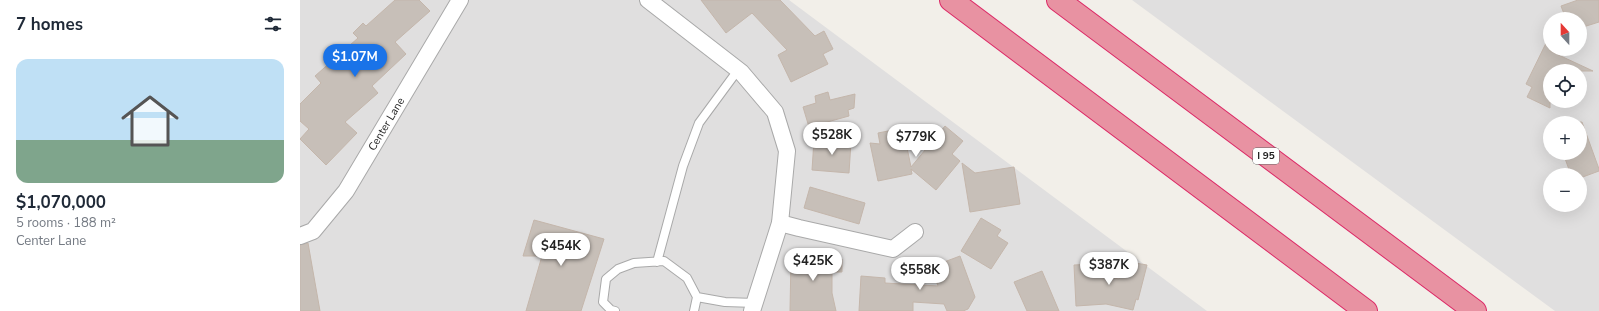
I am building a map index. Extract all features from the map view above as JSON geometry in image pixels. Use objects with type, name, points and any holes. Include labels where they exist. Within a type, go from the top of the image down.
[{"type":"highway","points":[[951,0],[1366,311]]},
{"type":"highway","name":"I 95","points":[[1058,0],[1475,311]]},
{"type":"street","name":"Center Lane","points":[[300,236],[312,231],[346,192],[460,0]]},
{"type":"street","points":[[648,0],[738,70],[774,112],[787,151],[780,223],[754,307]]},
{"type":"street","points":[[780,223],[893,249],[916,232]]},
{"type":"lane","points":[[657,262],[683,166],[699,123],[738,70]]},
{"type":"lane","points":[[615,311],[603,302],[606,279],[618,269],[634,263],[664,261],[688,278],[697,297],[694,311]]},
{"type":"lane","points":[[697,297],[754,307]]},
{"type":"shaded area","points":[[300,0],[789,0],[1207,311],[300,311]]},
{"type":"shaded area","points":[[1132,0],[1599,0],[1599,311],[1555,311]]},
{"type":"building","points":[[395,0],[419,0],[430,11],[395,42],[406,54],[372,86],[378,93],[345,122],[357,133],[326,165],[300,139],[309,129],[300,121],[300,104],[321,83],[315,76],[358,38],[353,33],[363,23],[366,26]]},
{"type":"building","points":[[701,0],[780,0],[815,36],[824,31],[833,49],[823,54],[828,64],[791,82],[778,55],[787,50],[752,13],[726,33]]},
{"type":"building","points":[[1578,0],[1599,0],[1599,22],[1587,26],[1587,12],[1563,12],[1561,6]]},
{"type":"building","points":[[1543,49],[1543,56],[1561,56],[1578,64],[1543,64],[1543,105],[1527,97],[1532,87],[1526,84]]},
{"type":"building","points":[[828,92],[830,100],[855,94],[854,108],[848,110],[849,116],[809,127],[803,107],[816,103],[815,96]]},
{"type":"building","points":[[945,126],[963,141],[952,154],[960,161],[936,190],[911,169],[912,174],[878,181],[870,143],[880,144],[878,133],[893,130],[895,140],[905,138],[911,167]]},
{"type":"building","points":[[1587,136],[1599,171],[1587,175],[1587,168],[1568,168],[1566,160],[1587,160]]},
{"type":"building","points":[[814,140],[851,142],[849,173],[812,170]]},
{"type":"building","points":[[962,163],[975,173],[1014,167],[1020,204],[970,212]]},
{"type":"building","points":[[810,187],[865,203],[859,224],[804,208]]},
{"type":"building","points":[[981,218],[1001,230],[997,236],[1008,243],[991,269],[961,251]]},
{"type":"building","points":[[534,220],[604,239],[581,311],[526,311],[542,256],[523,256]]},
{"type":"building","points":[[308,243],[320,311],[300,311],[300,245]]},
{"type":"building","points":[[800,251],[817,251],[817,258],[842,259],[842,272],[832,272],[832,293],[836,311],[790,311],[791,257],[800,257]]},
{"type":"building","points":[[960,256],[975,297],[968,309],[963,311],[947,311],[944,304],[913,302],[913,311],[859,311],[861,276],[885,278],[885,283],[938,286],[931,267]]},
{"type":"building","points":[[1124,261],[1147,265],[1138,300],[1136,299],[1133,310],[1106,304],[1076,306],[1074,265],[1095,264],[1096,274],[1119,279]]},
{"type":"building","points":[[1042,271],[1059,311],[1027,311],[1014,282]]}]
